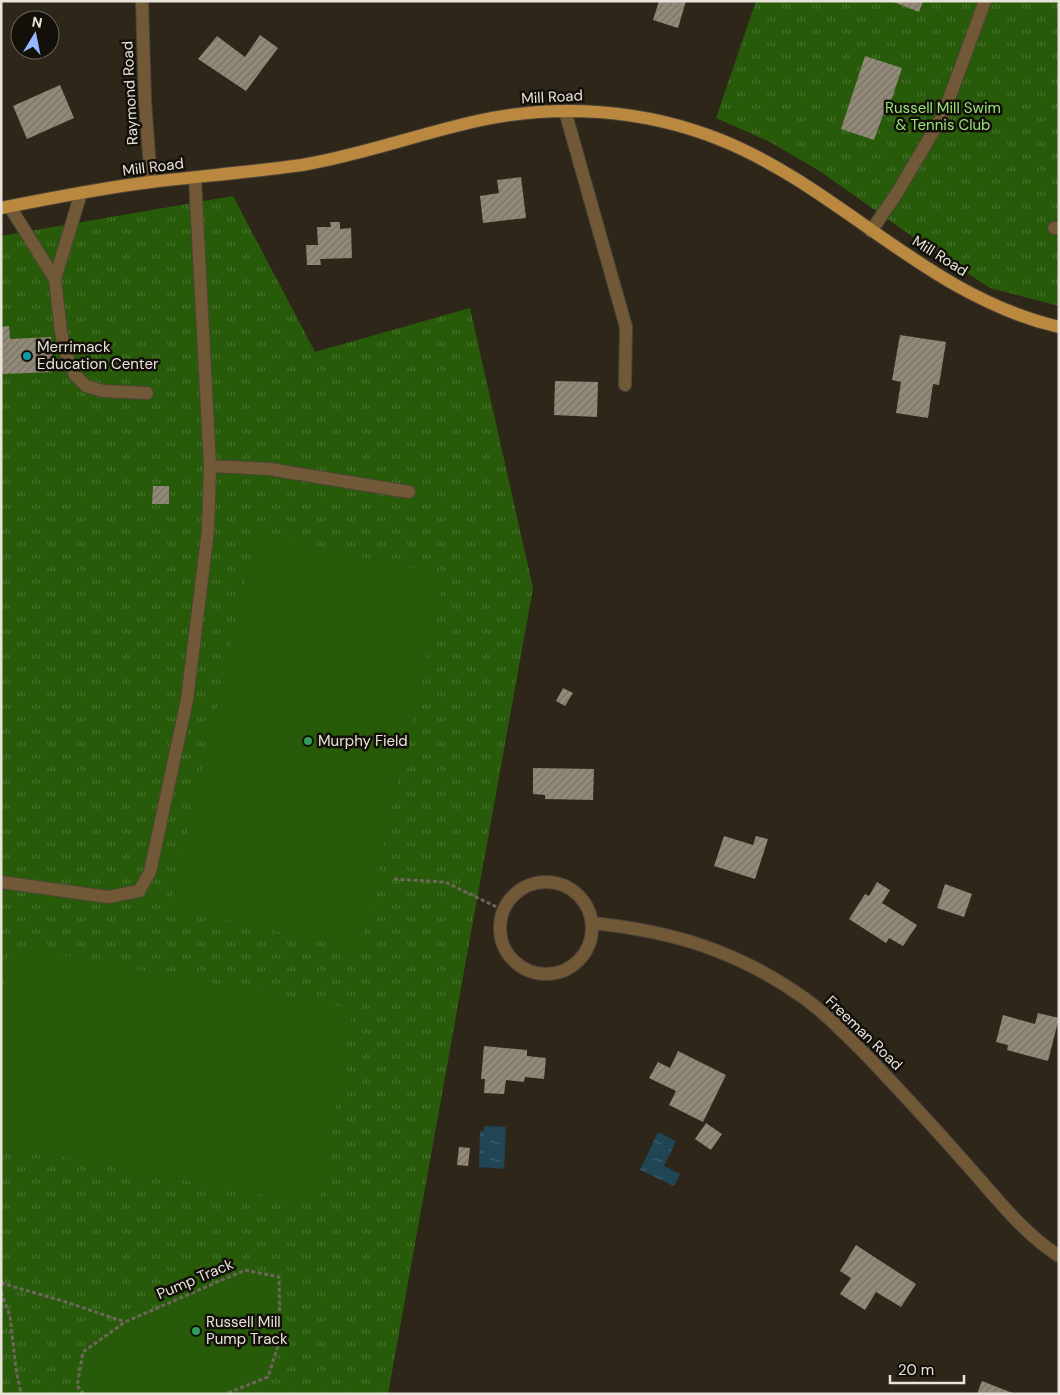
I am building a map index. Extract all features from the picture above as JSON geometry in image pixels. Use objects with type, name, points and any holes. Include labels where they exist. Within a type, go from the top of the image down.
[{"type":"main road","name":"Mill Road","points":[[6,208],[150,182],[330,160],[478,120],[537,112],[594,111],[660,120],[722,140],[787,174],[931,272],[977,298],[1028,319],[1059,327]]},
{"type":"street","name":"Raymond Road","points":[[142,1],[150,182]]},
{"type":"street","points":[[871,231],[897,193],[943,115],[985,1]]},
{"type":"street","points":[[565,111],[626,327],[625,384]]},
{"type":"street","points":[[1,882],[108,897],[139,891],[150,872],[187,700],[208,530],[210,466],[195,178]]},
{"type":"street","points":[[81,193],[55,279],[61,332],[66,354],[80,382],[92,389],[103,392],[147,392]]},
{"type":"street","points":[[6,208],[55,279]]},
{"type":"street","points":[[210,466],[269,469],[409,492]]},
{"type":"street","points":[[540,882],[557,883],[571,889],[582,899],[589,910],[592,923],[592,935],[589,944],[578,962],[570,968],[557,973],[536,974],[514,962],[504,948],[500,933],[500,921],[508,901],[515,893],[526,886],[540,882]]},
{"type":"street","name":"Freeman Road","points":[[592,923],[643,929],[698,943],[731,956],[780,982],[805,999],[841,1029],[920,1112],[1024,1228],[1059,1256]]},
{"type":"path","points":[[394,879],[445,882],[503,910]]},
{"type":"path","name":"Pump Track","points":[[84,1394],[77,1386],[83,1352],[124,1322],[244,1270],[279,1277],[280,1339],[268,1377],[226,1394]]},
{"type":"path","points":[[1,1283],[63,1301],[124,1322]]},
{"type":"path","points":[[1,1292],[10,1316],[21,1394]]},
{"type":"green space","name":"Russell Mill Swim & Tennis Club","points":[[756,1],[1059,1],[1059,306],[990,288],[930,249],[821,172],[770,142],[716,118]]},
{"type":"green space","points":[[233,196],[315,352],[470,308],[533,588],[388,1394],[1,1394],[1,236]]},
{"type":"green space","name":"Murphy Field","points":[[256,534],[445,575],[360,950],[171,907]]},
{"type":"green space","points":[[11,946],[353,1009],[319,1206],[1,1145],[1,998]]},
{"type":"green space","name":"Russell Mill Pump Track","points":[[245,1270],[279,1277],[280,1339],[268,1377],[225,1394],[84,1394],[77,1386],[83,1352],[125,1322]]},
{"type":"water","points":[[484,1126],[506,1127],[504,1169],[479,1167],[480,1131],[484,1131]]},
{"type":"water","points":[[658,1132],[676,1141],[664,1166],[680,1174],[674,1186],[640,1170]]},
{"type":"building","points":[[659,1],[686,1],[678,28],[653,20]]},
{"type":"building","points":[[891,1],[923,1],[919,12]]},
{"type":"building","points":[[260,35],[278,48],[246,91],[198,59],[217,36],[245,57]]},
{"type":"building","points":[[865,56],[902,68],[886,116],[883,115],[874,140],[841,129]]},
{"type":"building","points":[[60,85],[74,118],[27,139],[13,106]]},
{"type":"building","points":[[521,177],[526,218],[483,223],[480,196],[499,193],[497,180]]},
{"type":"building","points":[[330,222],[340,222],[340,229],[351,228],[352,258],[320,259],[321,265],[307,265],[306,245],[318,245],[317,227],[331,227]]},
{"type":"building","name":"Merrimack Education Center","points":[[9,326],[10,339],[51,337],[53,372],[1,374],[1,327]]},
{"type":"building","points":[[900,335],[946,342],[939,385],[933,384],[928,418],[896,413],[901,382],[892,380]]},
{"type":"building","points":[[555,381],[598,382],[597,417],[554,415]]},
{"type":"building","points":[[153,486],[169,486],[169,504],[152,504]]},
{"type":"building","points":[[563,688],[573,693],[565,706],[556,701]]},
{"type":"building","points":[[533,768],[594,769],[593,800],[545,799],[545,795],[533,794]]},
{"type":"building","points":[[724,836],[753,845],[756,836],[768,839],[755,879],[714,866]]},
{"type":"building","points":[[877,882],[890,890],[882,903],[917,925],[903,946],[889,938],[886,943],[849,919],[865,894],[869,896]]},
{"type":"building","points":[[945,884],[972,894],[964,917],[937,908]]},
{"type":"building","points":[[1038,1013],[1059,1018],[1048,1061],[1007,1050],[1008,1045],[996,1042],[1003,1015],[1035,1024]]},
{"type":"building","points":[[484,1046],[527,1050],[527,1056],[546,1058],[544,1079],[525,1077],[524,1082],[506,1080],[504,1094],[484,1093],[485,1079],[481,1079]]},
{"type":"building","points":[[678,1051],[726,1075],[703,1122],[669,1105],[676,1091],[649,1078],[658,1062],[670,1068]]},
{"type":"building","points":[[706,1123],[722,1134],[711,1150],[695,1139]]},
{"type":"building","points":[[459,1147],[470,1148],[468,1166],[457,1165]]},
{"type":"building","points":[[856,1245],[916,1284],[901,1307],[876,1292],[865,1310],[840,1294],[851,1278],[840,1271]]},
{"type":"building","points":[[982,1381],[1015,1394],[977,1394]]},
{"type":"place","name":"Merrimack Education Center","points":[[27,356]]},
{"type":"place","name":"Murphy Field","points":[[308,741]]},
{"type":"place","name":"Russell Mill Pump Track","points":[[196,1331]]}]
